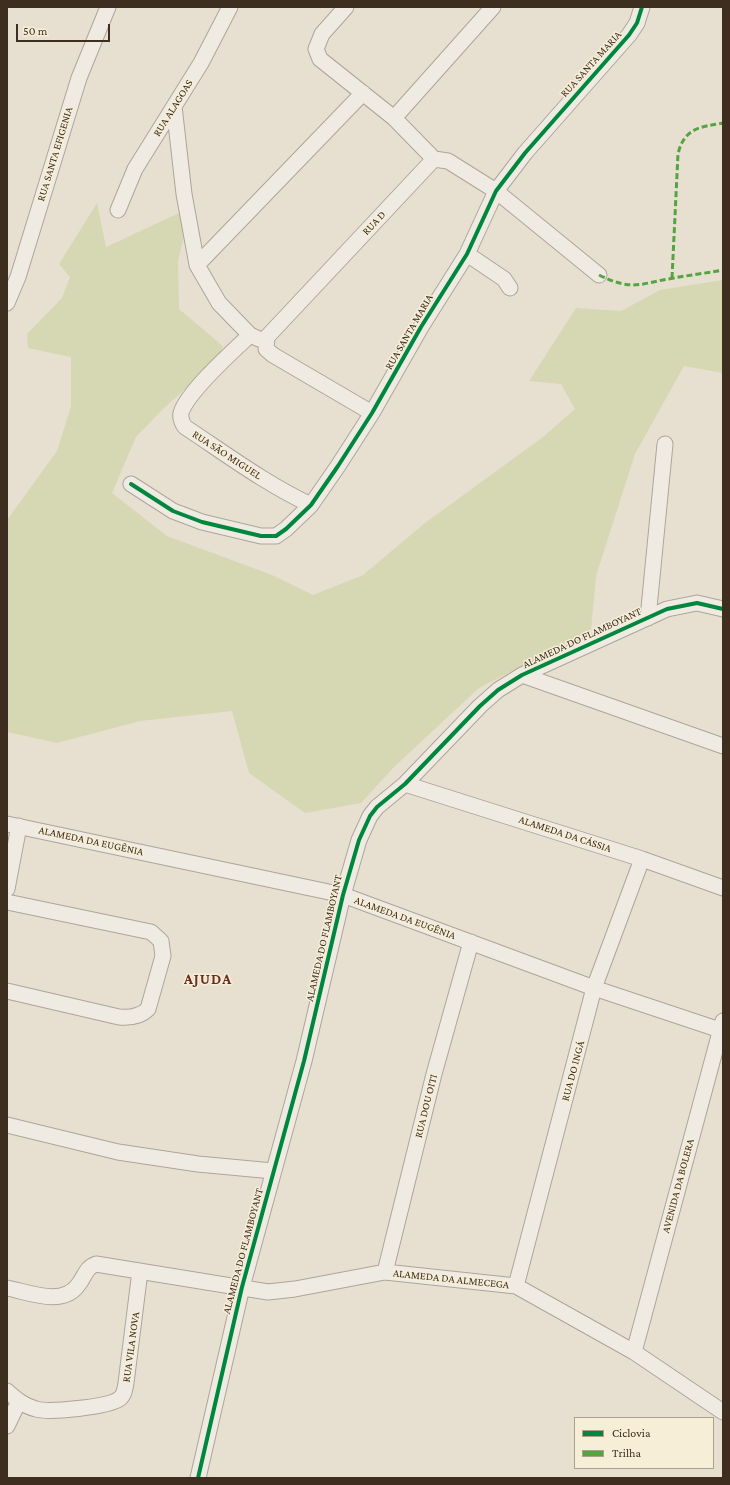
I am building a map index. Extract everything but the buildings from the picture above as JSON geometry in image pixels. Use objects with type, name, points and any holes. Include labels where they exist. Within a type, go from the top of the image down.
[{"type":"street","name":"RUA SANTA EFIGENIA","points":[[7,304],[18,277],[79,78],[108,7]]},
{"type":"street","name":"RUA ALAGOAS","points":[[118,210],[135,169],[200,63],[230,7]]},
{"type":"street","points":[[346,7],[322,34],[316,49],[320,59],[394,118],[434,158],[448,161],[496,192],[600,275]]},
{"type":"street","points":[[394,118],[493,7]]},
{"type":"street","name":"RUA SANTA MARIA","points":[[131,484],[173,510],[202,522],[261,536],[276,536],[281,533],[311,505],[372,413],[421,327],[466,254],[496,192],[525,153],[637,24],[642,7]]},
{"type":"street","points":[[198,265],[363,93]]},
{"type":"street","points":[[174,106],[184,194],[198,265],[219,303],[250,335],[266,342],[266,349],[273,355],[372,413]]},
{"type":"street","name":"RUA D","points":[[266,342],[267,337],[434,158]]},
{"type":"street","points":[[466,254],[504,279],[510,288]]},
{"type":"street","name":"RUA SÃO MIGUEL","points":[[250,335],[227,356],[188,400],[181,415],[181,420],[185,427],[250,471],[290,496],[311,505]]},
{"type":"street","points":[[648,618],[665,444]]},
{"type":"street","name":"ALAMEDA DO FLAMBOYANT","points":[[198,1478],[242,1287],[304,1061],[343,895],[359,840],[370,816],[378,807],[405,784],[480,706],[498,690],[522,675],[667,609],[697,603],[723,610]]},
{"type":"street","points":[[522,675],[723,746]]},
{"type":"street","name":"ALAMEDA DA CÁSSIA","points":[[405,784],[642,859],[723,888]]},
{"type":"street","points":[[7,889],[13,825]]},
{"type":"street","name":"ALAMEDA DA EUGÊNIA","points":[[13,825],[343,895],[594,988],[722,1028]]},
{"type":"street","name":"RUA DO INGÁ","points":[[516,1286],[594,988],[642,859]]},
{"type":"street","points":[[7,902],[151,932],[161,941],[164,956],[148,1009],[143,1014],[135,1017],[119,1017],[7,991]]},
{"type":"street","name":"RUA DOU OITI","points":[[385,1272],[434,1074],[471,942]]},
{"type":"street","name":"AVENIDA DA BOLERA","points":[[634,1352],[722,1028]]},
{"type":"street","points":[[7,1125],[118,1152],[198,1164],[273,1171]]},
{"type":"street","name":"ALAMEDA DA ALMECEGA","points":[[7,1288],[53,1297],[67,1295],[74,1290],[86,1271],[96,1264],[242,1287],[257,1292],[280,1291],[385,1272],[516,1286],[634,1352],[723,1412]]},
{"type":"street","name":"RUA VILA NOVA","points":[[13,1396],[26,1406],[38,1410],[52,1411],[109,1403],[122,1397],[126,1383],[140,1271]]},
{"type":"street","points":[[7,1426],[13,1396]]},
{"type":"green space","points":[[97,203],[106,247],[179,213],[186,228],[178,261],[179,309],[223,346],[217,360],[162,410],[136,437],[112,493],[167,536],[272,575],[313,595],[363,575],[425,523],[543,437],[575,409],[561,384],[529,381],[576,308],[621,311],[660,290],[723,280],[723,373],[684,366],[635,454],[596,576],[591,630],[479,688],[394,767],[361,803],[305,813],[249,773],[232,711],[140,721],[57,743],[7,732],[7,520],[57,451],[71,406],[71,357],[28,348],[27,334],[62,298],[70,277],[59,264]]},
{"type":"marked path","points":[[672,278],[678,154],[684,139],[694,130],[723,123]]},
{"type":"marked path","points":[[599,275],[620,283],[637,285],[723,270]]},
{"type":"cycle path","points":[[131,484],[173,511],[202,522],[261,536],[276,536],[286,529],[311,505],[372,413],[421,327],[467,254],[496,191],[525,153],[629,35],[637,23],[642,7]]},
{"type":"cycle path","points":[[198,1478],[242,1287],[304,1061],[343,895],[359,840],[370,816],[377,807],[405,784],[480,706],[498,690],[522,675],[667,609],[697,603],[723,609]]},
{"type":"district","name":"AJUDA","points":[[208,979]]}]
